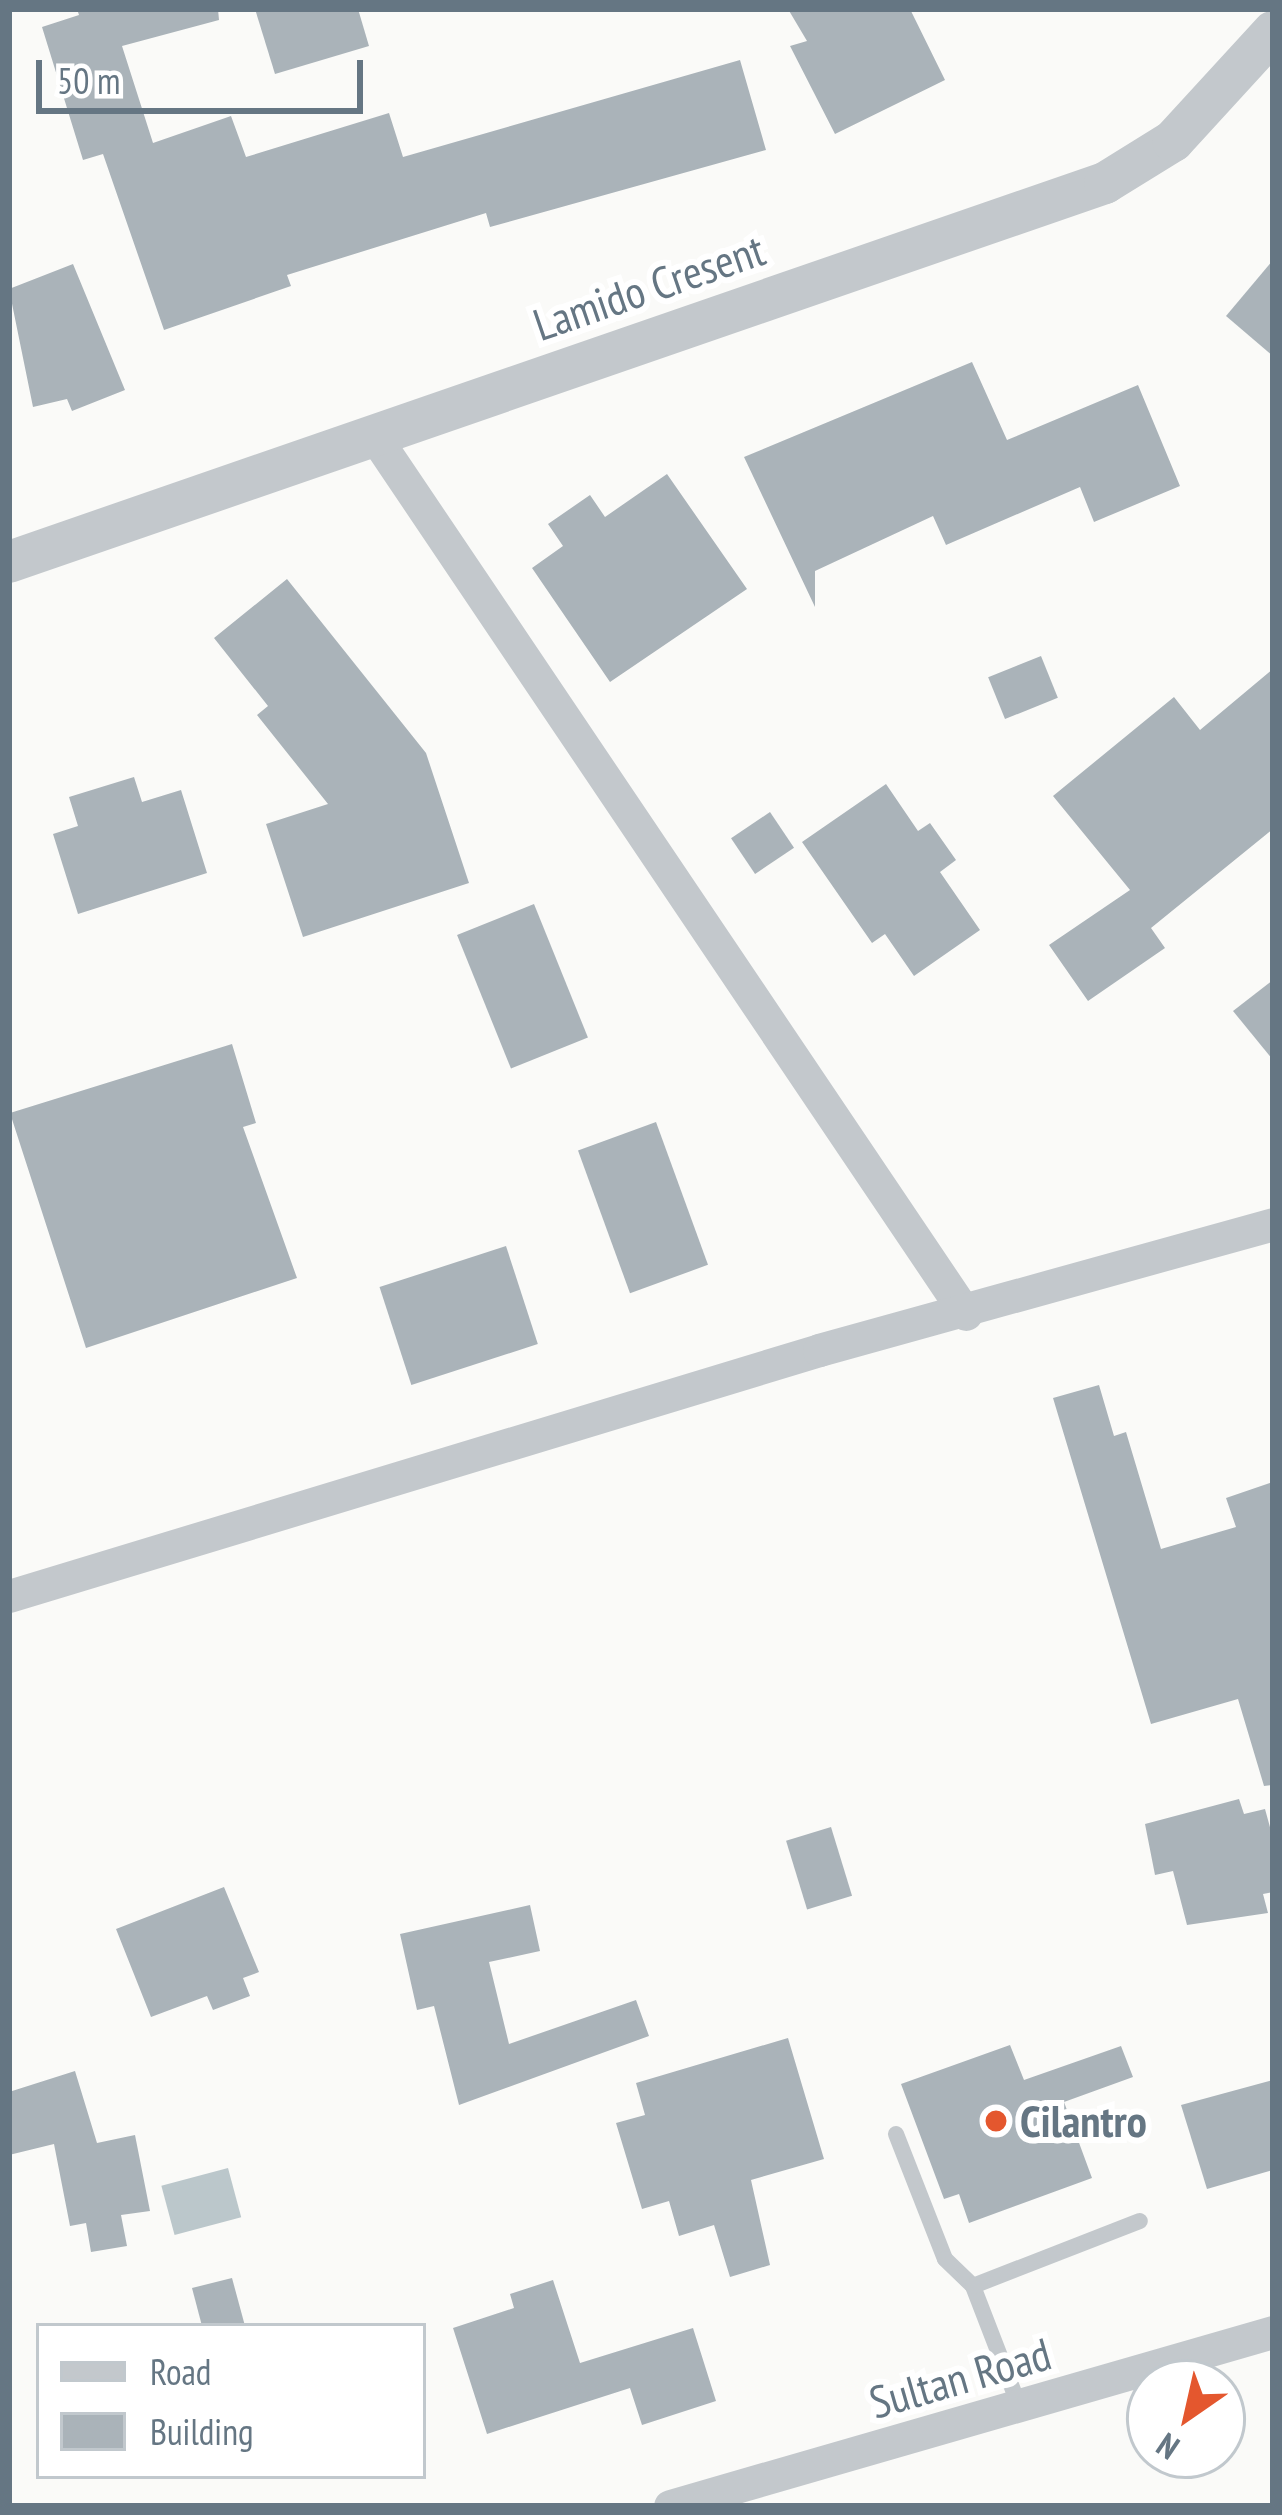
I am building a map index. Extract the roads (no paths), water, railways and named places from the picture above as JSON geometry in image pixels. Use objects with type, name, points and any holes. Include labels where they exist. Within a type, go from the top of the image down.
[{"type":"street","name":"Lamido Cresent","points":[[9,562],[1105,182],[1173,141],[1273,32]]},
{"type":"street","points":[[373,434],[966,1313]]},
{"type":"street","points":[[9,1596],[1273,1224]]},
{"type":"street","name":"Sultan Road","points":[[670,2506],[720,2498],[1273,2332]]},
{"type":"lane","points":[[896,2134],[945,2259],[973,2285],[1021,2409]]},
{"type":"lane","points":[[973,2285],[1140,2221]]},
{"type":"place","name":"Cilantro","points":[[996,2121]]}]
